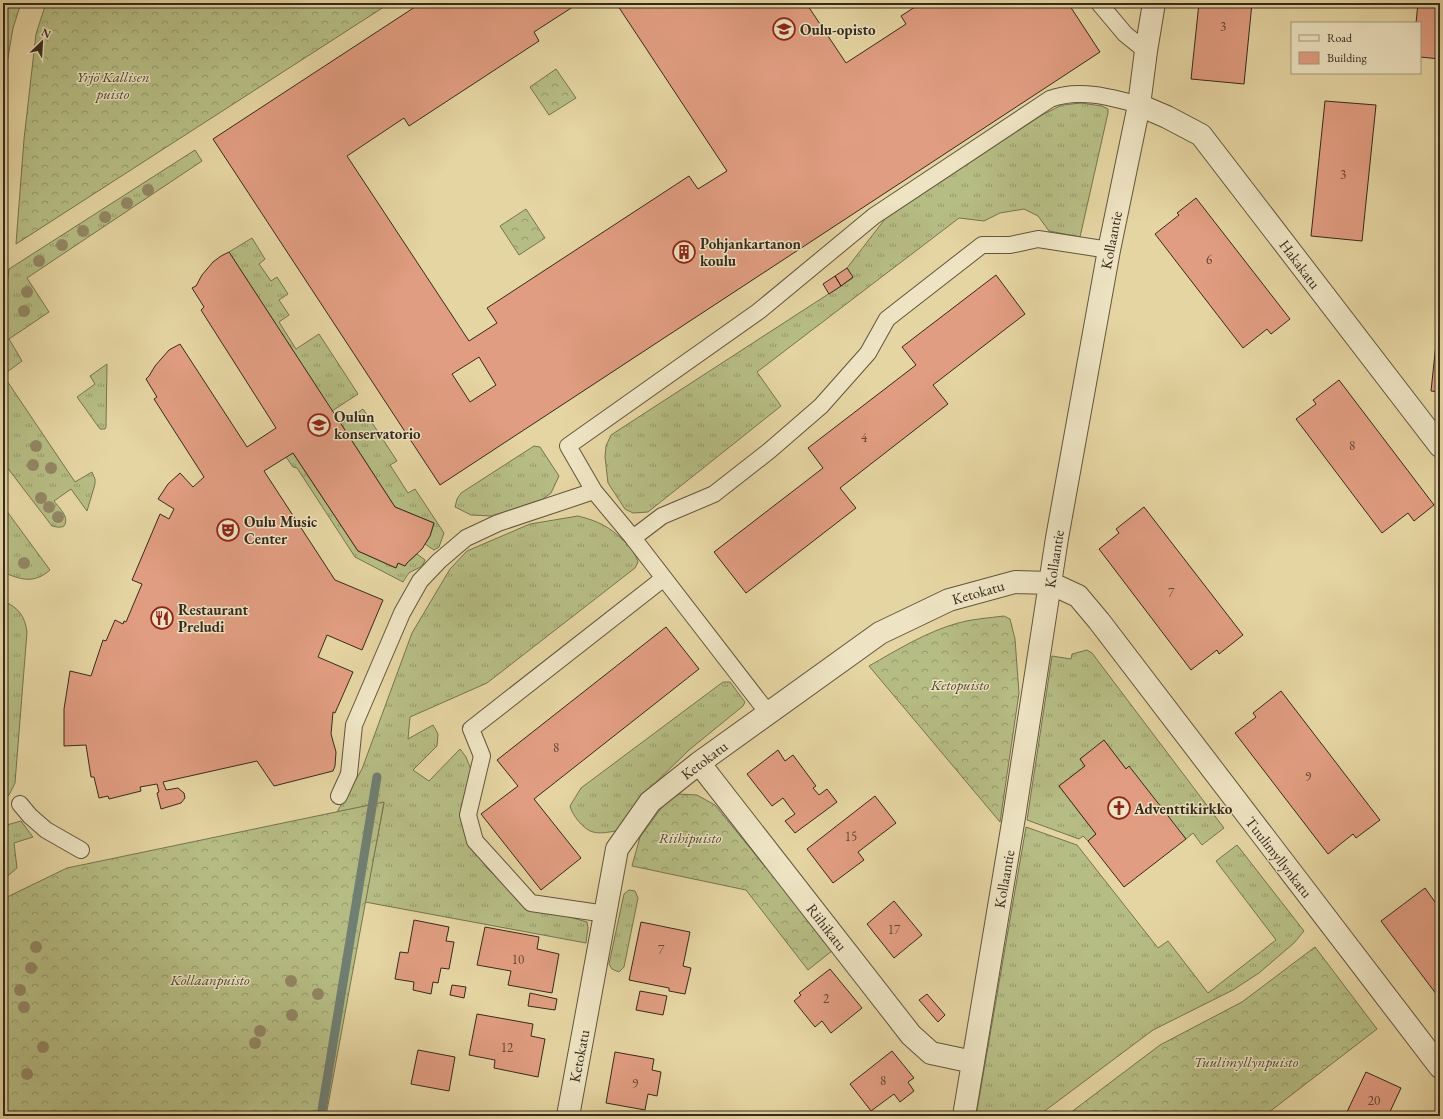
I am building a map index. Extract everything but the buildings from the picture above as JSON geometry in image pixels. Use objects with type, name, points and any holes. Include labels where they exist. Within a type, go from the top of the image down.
[{"type":"street","name":"Kollaantie","points":[[964,1116],[1014,817],[1050,582],[1109,250],[1140,105],[1146,51],[1154,3]]},
{"type":"street","name":"Hakakatu","points":[[1140,105],[1167,117],[1200,135],[1440,446]]},
{"type":"street","name":"Ketokatu","points":[[568,1116],[617,849],[650,802],[699,763],[880,633],[949,600],[1015,582],[1050,582]]},
{"type":"street","name":"Tuulimyllynkatu","points":[[1050,582],[1078,596],[1096,617],[1440,1068]]},
{"type":"street","name":"Riihikatu","points":[[699,763],[912,1035],[932,1053],[973,1062]]},
{"type":"lane","points":[[1099,3],[1126,34],[1146,51]]},
{"type":"lane","points":[[768,713],[633,538],[594,492],[568,446],[759,311],[874,216],[1050,99],[1061,95],[1075,93],[1114,98],[1140,105]]},
{"type":"lane","points":[[633,538],[662,516],[714,494],[769,451],[821,406],[868,353],[886,320],[982,245],[1010,245],[1038,239],[1109,250]]},
{"type":"lane","points":[[339,796],[349,774],[354,725],[402,612],[420,581],[439,561],[466,538],[498,523],[594,492]]},
{"type":"lane","points":[[606,914],[531,903],[475,841],[468,815],[482,756],[471,730],[664,578]]},
{"type":"lane","points":[[20,804],[30,816],[46,830],[81,850]]},
{"type":"green space","points":[[6,3],[21,3],[13,28],[3,87],[3,11]]},
{"type":"green space","name":"Yrjö Kallisen puisto","points":[[46,3],[390,3],[16,244],[24,139],[36,34]]},
{"type":"green space","points":[[556,69],[576,98],[549,115],[530,87]]},
{"type":"green space","points":[[1081,103],[1102,106],[1108,109],[1108,113],[1080,237],[1049,231],[1038,216],[1024,209],[1000,213],[984,221],[959,218],[757,372],[781,406],[648,512],[633,513],[625,509],[608,483],[605,457],[606,446],[611,435],[853,278],[847,268],[885,219],[1042,115],[1062,105]]},
{"type":"green space","points":[[195,150],[202,161],[27,278],[49,312],[9,339],[22,361],[3,375],[3,320],[9,269]]},
{"type":"green space","points":[[526,209],[545,238],[519,255],[500,226]]},
{"type":"green space","points":[[252,238],[265,259],[259,264],[271,281],[277,277],[288,294],[279,300],[289,315],[279,322],[296,349],[319,334],[358,394],[332,411],[229,252]]},
{"type":"green space","points":[[107,364],[106,427],[105,429],[100,429],[77,397],[95,384],[90,376]]},
{"type":"green space","points":[[3,375],[75,482],[92,472],[95,479],[95,484],[87,511],[71,489],[54,501],[65,516],[66,519],[63,527],[52,526],[3,462]]},
{"type":"green space","points":[[363,409],[397,461],[390,465],[408,493],[415,489],[444,533],[439,547],[434,550],[425,544],[430,536],[434,523],[395,507],[341,424]]},
{"type":"green space","points":[[534,446],[540,447],[559,476],[551,493],[543,499],[492,516],[471,515],[455,507],[457,499],[461,493]]},
{"type":"green space","points":[[293,453],[358,551],[396,568],[398,563],[405,566],[417,554],[425,560],[422,565],[409,573],[403,582],[355,557],[297,468],[293,467],[286,457]]},
{"type":"green space","points":[[3,506],[50,570],[44,574],[33,579],[22,579],[3,572]]},
{"type":"green space","points":[[578,516],[603,525],[619,536],[636,556],[638,562],[635,568],[487,683],[410,717],[408,739],[433,725],[438,734],[437,746],[413,770],[429,781],[460,749],[466,757],[472,772],[471,844],[487,868],[520,901],[531,906],[587,922],[588,928],[586,943],[365,902],[384,803],[337,812],[362,769],[412,633],[450,569],[467,551],[530,524]]},
{"type":"green space","points":[[3,601],[17,609],[25,621],[27,632],[15,783],[9,795],[3,801]]},
{"type":"green space","name":"Ketopuisto","points":[[1004,616],[1010,619],[1015,639],[1019,693],[1000,822],[869,666],[935,631],[969,620]]},
{"type":"green space","points":[[1087,650],[1092,653],[1224,828],[1202,845],[1193,833],[1186,839],[1104,741],[1080,759],[1085,766],[1059,786],[1096,834],[1088,841],[1083,836],[1079,839],[1027,820],[1052,656],[1071,659],[1072,654]]},
{"type":"green space","points":[[723,682],[730,682],[745,702],[743,706],[689,750],[642,796],[616,831],[596,833],[590,831],[579,822],[573,814],[570,806],[581,788]]},
{"type":"green space","name":"Riihipuisto","points":[[679,794],[697,795],[715,805],[833,950],[808,970],[746,890],[632,866],[640,837],[665,803]]},
{"type":"green space","name":"Kollaanpuisto","points":[[384,802],[326,1116],[3,1116],[3,899],[67,868]]},
{"type":"green space","points":[[21,821],[33,837],[14,843],[17,868],[3,880],[3,826]]},
{"type":"green space","points":[[1026,827],[1077,845],[1158,948],[1168,941],[1208,993],[1276,940],[1216,861],[1237,845],[1304,931],[1294,943],[1259,973],[1233,990],[1153,1030],[1038,1116],[976,1116]]},
{"type":"green space","points":[[629,890],[635,891],[638,898],[624,967],[619,972],[612,969],[609,964],[624,894]]},
{"type":"green space","name":"Tuulimyllynpuisto","points":[[1315,947],[1377,1029],[1264,1116],[1066,1116],[1160,1045],[1242,1002]]},
{"type":"waterway","points":[[321,1116],[377,777]]},
{"type":"place","name":"Oulu-opisto","points":[[784,29]]},
{"type":"place","name":"Pohjankartanon koulu","points":[[684,252]]},
{"type":"place","name":"Oulun konservatorio","points":[[319,425]]},
{"type":"place","name":"Oulu Music Center","points":[[228,530]]},
{"type":"place","name":"Restaurant Preludi","points":[[162,618]]},
{"type":"place","name":"Adventtikirkko","points":[[1119,808]]}]
